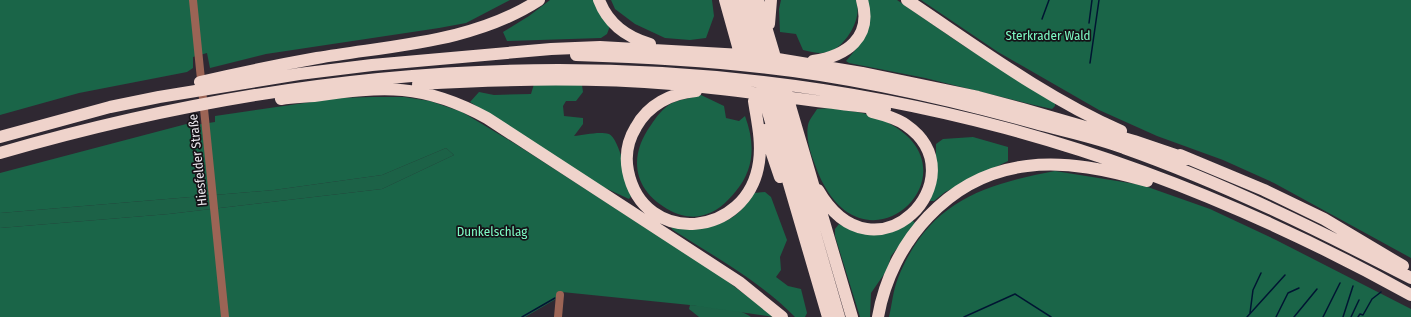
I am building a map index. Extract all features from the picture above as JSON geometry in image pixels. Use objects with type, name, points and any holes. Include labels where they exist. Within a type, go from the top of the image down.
[{"type":"highway","points":[[159,97],[172,88],[216,78],[316,58],[461,34],[500,22],[521,12],[539,0]]},
{"type":"highway","points":[[599,0],[608,18],[622,32],[641,42],[666,49]]},
{"type":"highway","points":[[724,0],[730,16],[755,47]]},
{"type":"highway","points":[[736,0],[755,47],[784,105],[809,171],[852,317]]},
{"type":"highway","points":[[724,89],[688,91],[672,96],[650,109],[634,130],[628,149],[627,161],[632,184],[644,204],[655,213],[668,220],[688,224],[710,222],[730,212],[744,199],[755,178],[760,154],[758,129],[760,102],[755,47],[748,0]]},
{"type":"highway","points":[[755,47],[758,0]]},
{"type":"highway","points":[[755,47],[768,15],[771,0]]},
{"type":"highway","points":[[802,62],[836,56],[852,45],[862,26],[864,12],[862,0]]},
{"type":"highway","points":[[907,0],[1038,87],[1071,107],[1124,132],[1264,190],[1324,219],[1411,271]]},
{"type":"highway","points":[[0,137],[110,107],[159,97],[299,74],[372,65],[551,49],[600,47],[666,49],[760,56],[802,62],[978,97],[1085,126],[1187,158]]},
{"type":"highway","points":[[479,56],[537,54],[603,56],[761,67],[824,76],[944,99],[1121,147],[1155,159],[1267,208],[1411,278]]},
{"type":"highway","points":[[0,154],[108,124],[257,94],[350,82],[464,72],[525,70],[638,71],[749,80],[858,96],[946,114],[1058,144],[1149,174],[1209,197],[1328,251],[1411,295]]},
{"type":"highway","points":[[257,94],[275,100],[343,89],[385,85],[537,80],[636,82],[724,89],[852,105],[946,114]]},
{"type":"highway","points":[[287,98],[392,88],[426,93],[459,104],[487,118],[707,260],[747,288],[782,317]]},
{"type":"highway","points":[[760,102],[798,216],[828,317]]},
{"type":"highway","points":[[784,105],[840,317]]},
{"type":"highway","points":[[809,171],[832,210],[843,220],[859,227],[879,229],[897,225],[912,215],[922,204],[928,190],[931,175],[930,161],[922,141],[912,130],[900,122],[852,105]]},
{"type":"highway","points":[[878,317],[892,270],[903,249],[918,227],[952,196],[969,185],[997,173],[1016,168],[1042,165],[1085,167],[1122,174],[1209,197]]},
{"type":"street","name":"Hiesfelder Straße","points":[[193,0],[225,317]]},
{"type":"street","points":[[558,317],[560,295]]},
{"type":"green space","points":[[0,0],[510,0],[466,23],[439,28],[266,54],[210,68],[207,53],[193,57],[193,68],[187,72],[79,93],[0,115]]},
{"type":"green space","points":[[550,0],[595,0],[610,26],[607,34],[601,38],[507,41],[503,32],[529,16]]},
{"type":"green space","points":[[611,0],[712,0],[714,16],[706,38],[690,40],[665,38],[635,24],[615,9]]},
{"type":"green space","points":[[781,0],[856,0],[858,7],[855,22],[848,36],[831,51],[821,53],[803,50],[796,34],[780,32],[779,9]]},
{"type":"green space","points":[[865,0],[897,0],[964,46],[1055,102],[1055,106],[1052,109],[925,78],[849,63],[846,61],[857,48]]},
{"type":"green space","name":"Sterkrader Wald","points":[[921,0],[1411,0],[1411,258],[1274,183],[1223,160],[1157,136],[1099,110],[998,52]]},
{"type":"green space","points":[[534,84],[582,85],[583,92],[576,101],[566,101],[563,106],[564,116],[583,118],[583,124],[574,136],[601,133],[609,134],[613,137],[620,152],[629,181],[632,195],[629,199],[601,186],[470,102],[479,92],[494,95],[531,94]]},
{"type":"green space","points":[[701,95],[724,106],[726,118],[739,121],[745,116],[752,146],[750,164],[747,173],[736,191],[728,200],[711,213],[696,217],[681,215],[671,211],[649,194],[642,184],[638,173],[637,162],[643,137],[660,113],[672,103]]},
{"type":"green space","name":"Dunkelschlag","points":[[404,97],[430,101],[462,112],[517,145],[719,275],[775,317],[690,305],[562,292],[561,296],[525,317],[0,317],[0,228],[169,214],[382,189],[454,155],[446,148],[382,175],[274,190],[0,213],[0,173],[194,122],[195,125],[215,122],[215,116],[339,98]]},
{"type":"green space","points":[[830,108],[870,115],[908,137],[922,160],[921,184],[909,204],[889,217],[865,219],[840,206],[819,175],[810,150],[807,131],[810,119],[817,109]]},
{"type":"green space","points":[[973,137],[1008,147],[1008,161],[945,192],[934,201],[930,201],[936,176],[936,144],[943,139]]},
{"type":"green space","points":[[446,148],[454,155],[382,189],[169,214],[0,228],[0,213],[274,190],[382,175]]},
{"type":"green space","points":[[1055,171],[1142,185],[1210,209],[1276,240],[1411,309],[1411,317],[889,317],[896,283],[910,252],[925,232],[941,215],[960,202],[981,191],[1003,183]]},
{"type":"green space","points":[[765,192],[771,197],[787,240],[780,257],[781,270],[776,277],[788,286],[801,289],[807,313],[805,317],[795,317],[768,292],[753,281],[673,230],[670,226],[698,228],[717,225],[733,217],[742,209],[754,193]]},
{"type":"green space","points":[[912,220],[916,224],[891,256],[887,270],[871,293],[870,317],[860,317],[835,236],[835,229],[839,224],[859,232],[876,234]]},
{"type":"green space","points":[[690,305],[731,309],[751,317],[699,317],[689,309]]},
{"type":"waterway","points":[[1042,19],[1049,0]]},
{"type":"waterway","points":[[1089,23],[1092,0]]},
{"type":"waterway","points":[[1090,63],[1099,0]]},
{"type":"waterway","points":[[1250,313],[1253,290],[1261,273]]},
{"type":"waterway","points":[[1247,317],[1285,275]]},
{"type":"waterway","points":[[1323,317],[1340,283]]},
{"type":"waterway","points":[[1343,317],[1353,286]]},
{"type":"waterway","points":[[1276,317],[1288,293],[1299,288]]},
{"type":"waterway","points":[[1294,317],[1317,289]]},
{"type":"waterway","points":[[1358,317],[1360,314],[1363,315],[1372,299],[1381,292]]},
{"type":"waterway","points":[[964,317],[1015,294],[1051,317]]},
{"type":"waterway","points":[[522,317],[555,298]]},
{"type":"waterway","points":[[1351,317],[1359,300]]}]
